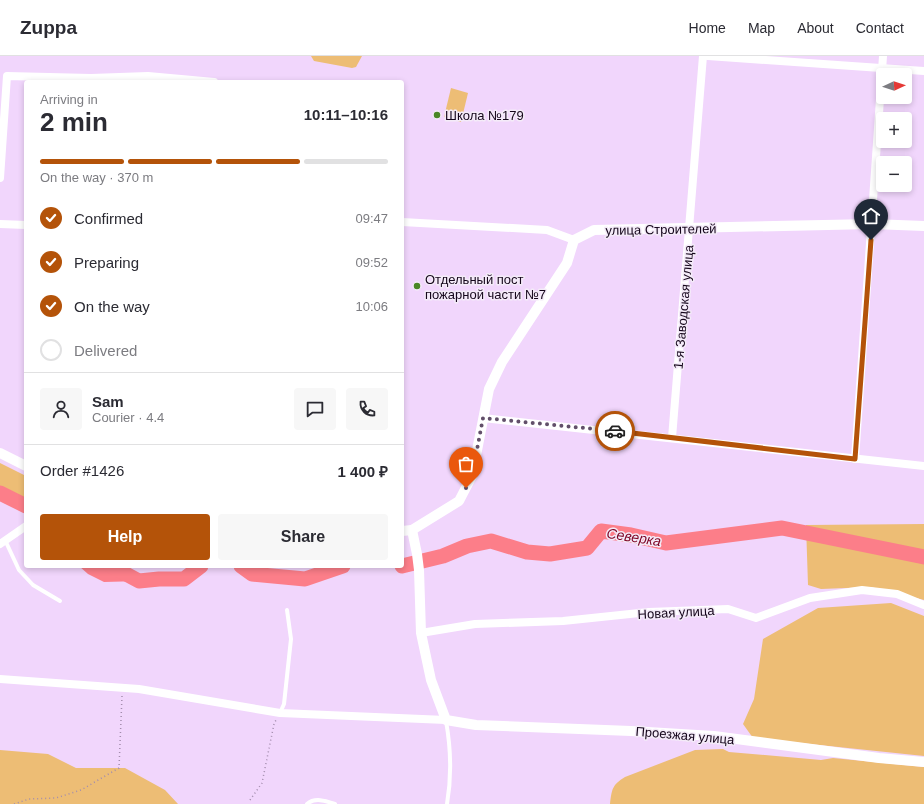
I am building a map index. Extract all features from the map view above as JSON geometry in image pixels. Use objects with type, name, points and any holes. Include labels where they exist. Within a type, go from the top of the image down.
[{"type":"street","name":"1-я Заводская улица","points":[[672,438],[703,56]]},
{"type":"street","points":[[708,56],[876,69]]},
{"type":"street","points":[[882,68],[883,56]]},
{"type":"street","points":[[912,70],[924,71]]},
{"type":"street","points":[[0,178],[7,76],[91,78],[148,76],[192,80]]},
{"type":"street","points":[[855,459],[880,104]]},
{"type":"street","points":[[0,679],[140,689],[280,713],[446,720],[431,680],[421,633],[417,554],[407,531],[459,500],[472,476],[489,389],[502,362],[567,263],[574,240],[547,230],[404,222]]},
{"type":"street","points":[[0,224],[24,225]]},
{"type":"street","name":"улица Строителей","points":[[574,240],[594,230],[872,224],[924,226]]},
{"type":"street","points":[[483,418],[924,466]]},
{"type":"street","points":[[0,453],[24,465]]},
{"type":"street","points":[[3,542],[24,527]]},
{"type":"street","name":"Новая улица","points":[[421,633],[475,624],[563,622],[657,612],[728,609],[756,618],[810,598],[862,590],[897,594],[924,605]]},
{"type":"street","name":"Проезжая улица","points":[[446,720],[476,725],[714,736],[879,758],[924,762]]},
{"type":"lane","points":[[3,542],[19,570],[33,585],[60,601]]},
{"type":"lane","points":[[280,713],[284,704],[291,639],[286,610]]},
{"type":"lane","points":[[446,720],[451,763],[447,804]]},
{"type":"lane","points":[[307,804],[318,800],[335,804]]},
{"type":"path","points":[[14,804],[29,799],[56,798],[81,790],[119,768],[122,688]]},
{"type":"path","points":[[250,800],[262,783],[274,724],[280,713]]},
{"type":"shaded area","points":[[311,56],[362,56],[356,67],[352,68],[314,61]]},
{"type":"shaded area","points":[[451,88],[468,93],[461,122],[444,117]]},
{"type":"shaded area","points":[[0,463],[24,475],[24,498],[0,486]]},
{"type":"shaded area","points":[[924,524],[924,600],[871,587],[821,589],[808,585],[806,525]]},
{"type":"shaded area","points":[[81,568],[123,568],[141,581],[104,582],[88,574]]},
{"type":"shaded area","points":[[891,603],[924,616],[924,756],[753,738],[743,724],[754,699],[763,639],[818,608]]},
{"type":"shaded area","points":[[723,749],[729,752],[821,760],[833,758],[924,767],[924,804],[610,804],[613,788],[617,782],[625,777],[695,750]]},
{"type":"shaded area","points":[[0,750],[48,754],[76,768],[125,768],[165,790],[178,804],[0,804]]},
{"type":"waterway","name":"Северка","points":[[0,493],[24,505]]},
{"type":"waterway","name":"Северка","points":[[404,566],[443,556],[467,546],[491,541],[527,552],[550,554],[587,548],[601,531],[631,535],[666,543],[782,528],[924,557]]},
{"type":"waterway","name":"Северка","points":[[115,568],[139,581],[184,579],[198,568]]},
{"type":"waterway","name":"Северка","points":[[244,568],[252,574],[305,579],[337,568]]},
{"type":"way so far","points":[[466,488],[472,476],[483,418],[615,431]]},
{"type":"place","name":"Школа №179","points":[[437,115]]},
{"type":"place","name":"Отдельный пост пожарной части №7","points":[[417,286]]},
{"type":"route","points":[[615,431],[855,459],[871,240]]}]
